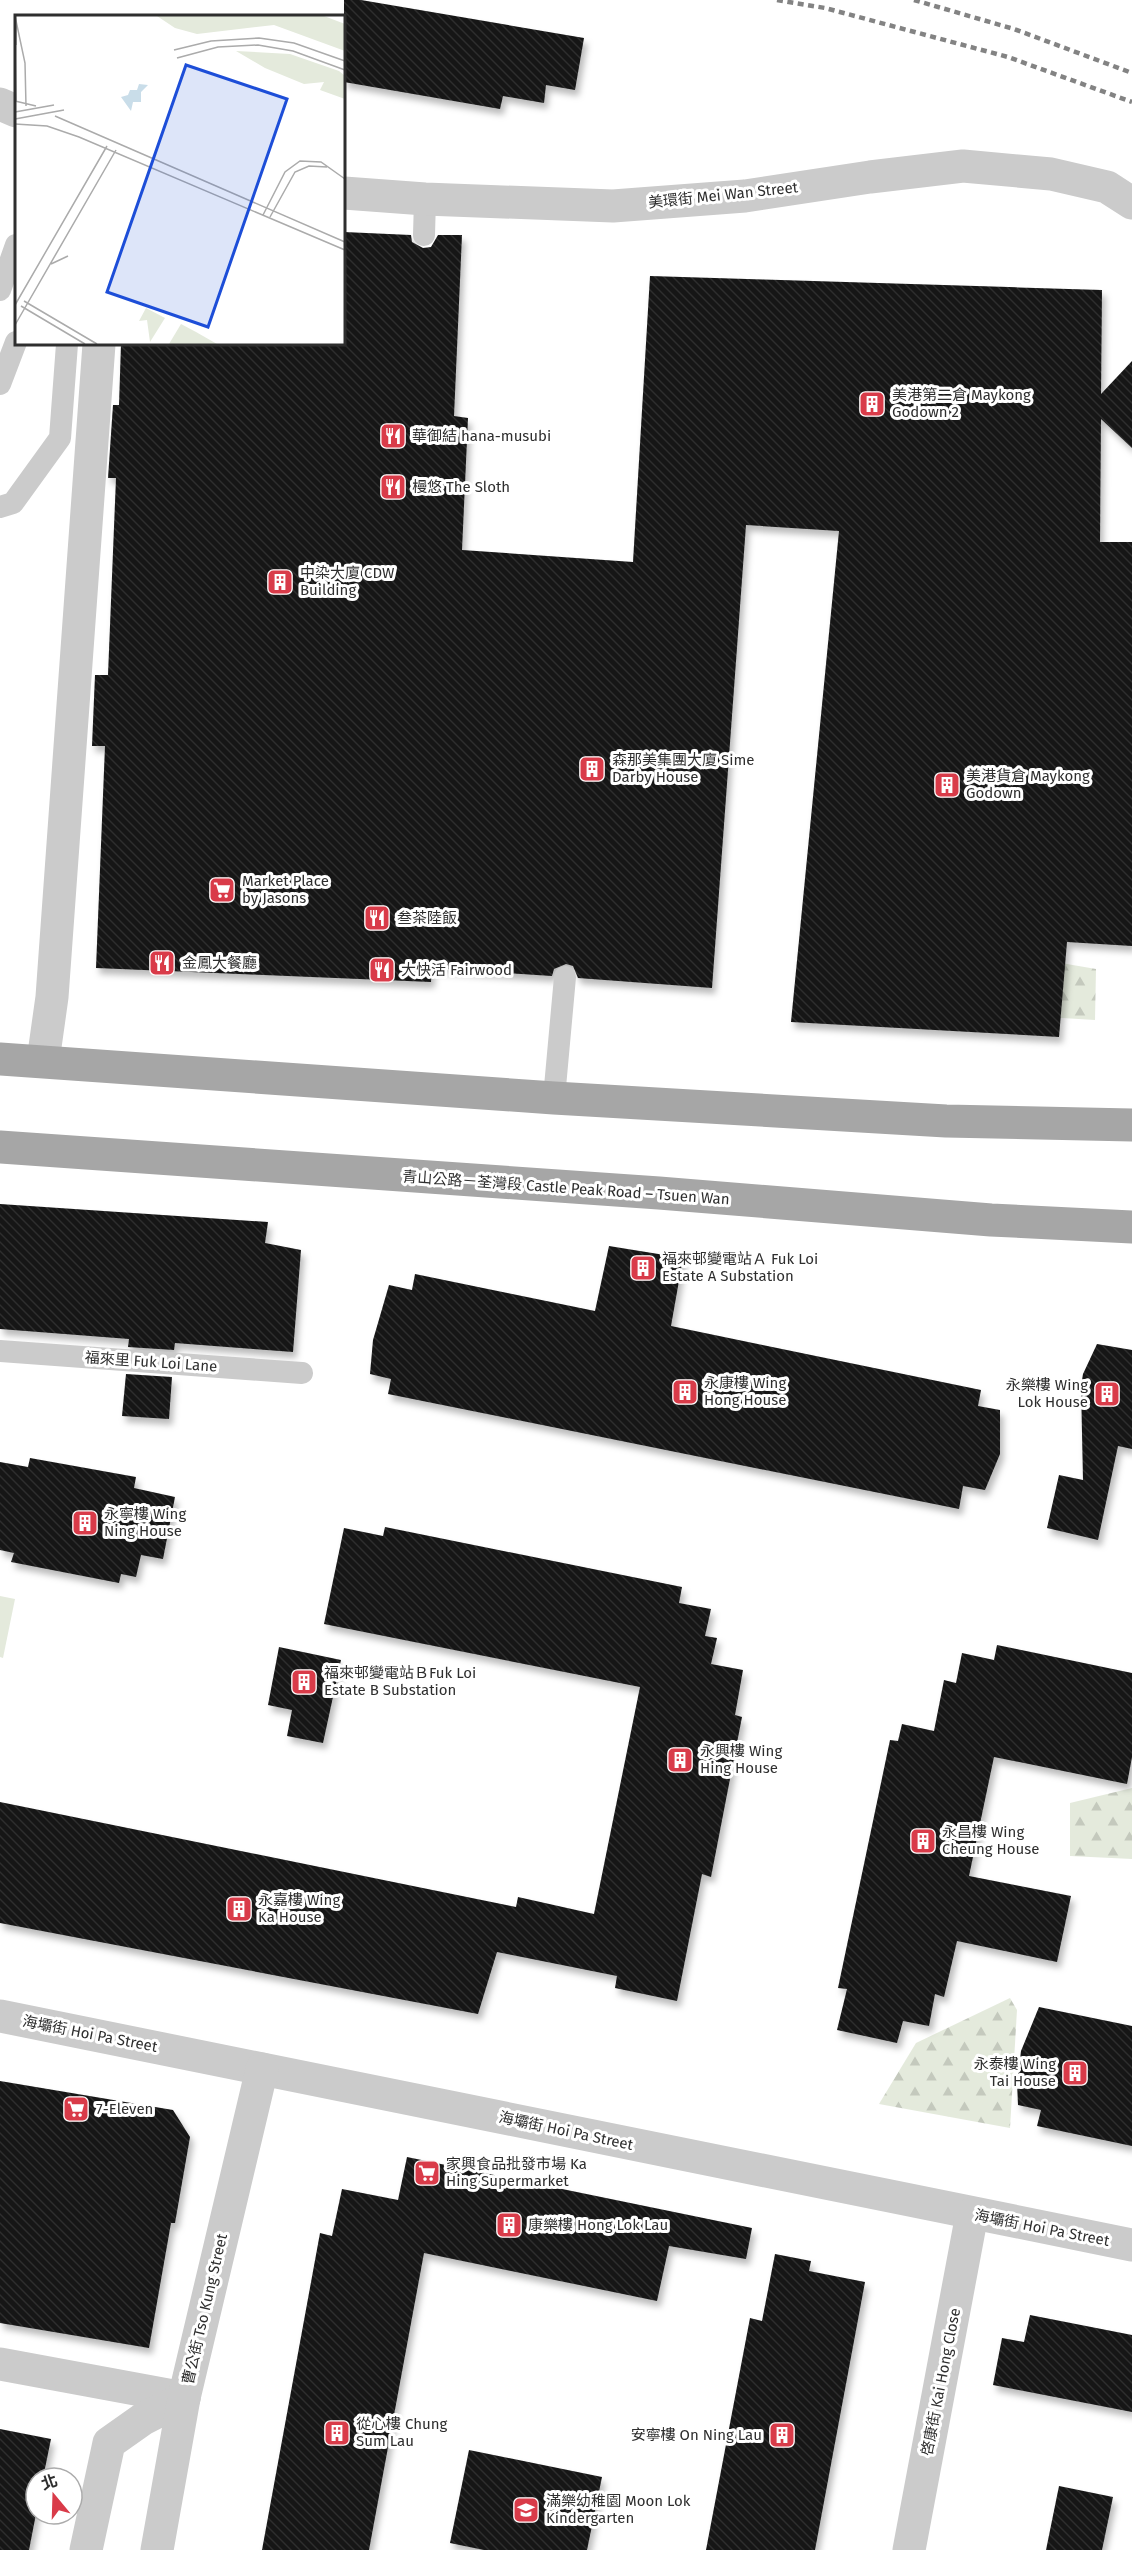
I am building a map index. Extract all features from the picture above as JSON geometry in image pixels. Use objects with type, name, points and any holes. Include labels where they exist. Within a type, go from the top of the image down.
[{"type":"main road","points":[[0,1059],[554,1098],[946,1121],[1132,1125]]},
{"type":"main road","name":"青山公路－荃灣段 Castle Peak Road – Tsuen Wan","points":[[0,1147],[358,1174],[648,1192],[991,1220],[1132,1227]]},
{"type":"street","points":[[0,104],[15,111]]},
{"type":"street","name":"美環街 Mei Wan Street","points":[[345,193],[425,199],[613,206],[745,196],[963,166],[1051,174],[1107,187],[1132,202]]},
{"type":"street","points":[[43,1061],[51,997],[99,345]]},
{"type":"street","name":"海壩街 Hoi Pa Street","points":[[0,2016],[1132,2245]]},
{"type":"street","name":"曹公街 Tso Kung Street","points":[[157,2550],[184,2398],[261,2069]]},
{"type":"street","name":"啓康街 Kai Hong Close","points":[[909,2550],[972,2214]]},
{"type":"street","points":[[0,2364],[184,2398]]},
{"type":"street","points":[[86,2550],[109,2443],[143,2419],[184,2398]]},
{"type":"lane","points":[[424,235],[425,199]]},
{"type":"lane","points":[[0,290],[15,248]]},
{"type":"lane","points":[[0,384],[15,345]]},
{"type":"lane","points":[[0,507],[13,503],[60,438],[67,345]]},
{"type":"lane","points":[[554,1098],[565,977]]},
{"type":"lane","name":"福來里 Fuk Loi Lane","points":[[0,1351],[302,1373]]},
{"type":"green space","points":[[973,948],[1096,969],[1095,1020],[1013,1015]]},
{"type":"green space","points":[[0,1596],[15,1599],[3,1658],[0,1657]]},
{"type":"green space","points":[[1132,1788],[1132,1859],[1070,1856],[1070,1803]]},
{"type":"green space","points":[[1010,1998],[1017,2010],[1010,2128],[879,2104],[916,2043]]},
{"type":"building","points":[[344,0],[361,0],[584,38],[575,90],[546,85],[544,103],[503,96],[500,109],[345,82]]},
{"type":"building","points":[[345,232],[411,235],[412,242],[423,248],[431,247],[438,235],[462,235],[454,416],[468,418],[462,550],[633,562],[650,276],[1102,290],[1101,394],[1132,361],[1132,448],[1101,419],[1100,542],[1132,542],[1132,946],[1067,942],[1059,1037],[791,1022],[839,531],[746,525],[712,988],[578,978],[573,966],[566,964],[554,969],[552,976],[432,968],[431,982],[96,968],[105,746],[92,746],[95,675],[108,675],[116,478],[108,478],[113,405],[119,405],[121,345],[345,345]]},
{"type":"building","points":[[0,1204],[268,1222],[265,1243],[301,1250],[293,1352],[175,1343],[174,1350],[128,1347],[129,1339],[0,1329]]},
{"type":"building","name":"永康樓 Wing Hong House","points":[[609,1246],[683,1258],[671,1326],[981,1390],[978,1406],[1000,1410],[1000,1454],[985,1490],[963,1486],[959,1509],[388,1394],[391,1379],[370,1374],[373,1340],[389,1285],[412,1290],[415,1274],[595,1311]]},
{"type":"building","points":[[1097,1344],[1132,1350],[1132,1449],[1118,1446],[1098,1540],[1047,1528],[1059,1475],[1083,1480],[1081,1386],[1083,1374]]},
{"type":"building","points":[[126,1374],[172,1377],[169,1419],[122,1416]]},
{"type":"building","name":"永寧樓 Wing Ning House","points":[[30,1458],[136,1477],[134,1488],[175,1497],[163,1559],[141,1555],[136,1577],[121,1574],[119,1583],[11,1562],[14,1553],[0,1550],[0,1462],[28,1467]]},
{"type":"building","points":[[385,1527],[682,1587],[679,1603],[711,1609],[705,1636],[717,1638],[711,1664],[743,1670],[735,1715],[742,1717],[711,1877],[702,1874],[677,2001],[615,1988],[617,1976],[497,1952],[478,2014],[0,1923],[0,1802],[516,1907],[518,1897],[594,1914],[640,1687],[324,1624],[344,1528],[383,1536]]},
{"type":"building","name":"永昌樓 Wing Cheung House","points":[[997,1645],[1132,1673],[1132,1757],[1127,1784],[994,1757],[969,1876],[1071,1896],[1057,1962],[957,1941],[944,1997],[935,1994],[929,2026],[903,2021],[897,2043],[837,2030],[847,1989],[838,1988],[890,1740],[898,1741],[902,1724],[934,1731],[944,1680],[956,1683],[962,1653],[994,1660]]},
{"type":"building","name":"福來邨變電站ＢFuk Loi Estate B Substation","points":[[279,1647],[341,1660],[323,1743],[287,1736],[292,1710],[268,1705]]},
{"type":"building","name":"永泰樓 Wing Tai House","points":[[1039,2007],[1132,2026],[1132,2146],[1037,2126],[1041,2110],[1018,2105],[1017,2082],[1021,2051]]},
{"type":"building","points":[[0,2081],[173,2110],[190,2137],[175,2223],[171,2223],[149,2348],[0,2323]]},
{"type":"building","points":[[407,2157],[752,2228],[746,2259],[669,2246],[657,2301],[424,2253],[369,2550],[262,2550],[320,2233],[332,2236],[342,2189],[398,2200]]},
{"type":"building","name":"安寧樓 On Ning Lau","points":[[775,2254],[811,2261],[809,2271],[865,2282],[815,2550],[706,2550],[750,2318],[762,2321]]},
{"type":"building","points":[[1030,2315],[1132,2335],[1132,2412],[993,2385],[1002,2338],[1024,2342]]},
{"type":"building","points":[[0,2429],[51,2439],[45,2466],[24,2466],[24,2526],[34,2526],[29,2550],[0,2550]]},
{"type":"building","name":"滿樂幼稚園 Moon Lok Kindergarten","points":[[469,2450],[602,2477],[587,2550],[484,2550],[450,2543]]},
{"type":"building","points":[[1059,2486],[1113,2497],[1102,2550],[1046,2550]]},
{"type":"railway","points":[[777,0],[825,8],[1008,57],[1132,102]]},
{"type":"railway","points":[[914,0],[1014,29],[1132,73]]},
{"type":"place","name":"美港第二倉 Maykong Godown 2","points":[[872,404]]},
{"type":"place","name":"華御結 hana-musubi","points":[[393,436]]},
{"type":"place","name":"槾悠 The Sloth","points":[[393,487]]},
{"type":"place","name":"中染大廈 CDW Building","points":[[280,582]]},
{"type":"place","name":"森那美集團大廈 Sime Darby House","points":[[592,769]]},
{"type":"place","name":"美港貨倉 Maykong Godown","points":[[947,785]]},
{"type":"place","name":"Market Place by Jasons","points":[[222,890]]},
{"type":"place","name":"叁茶陸飯","points":[[377,918]]},
{"type":"place","name":"金鳳大餐廳","points":[[162,963]]},
{"type":"place","name":"大快活 Fairwood","points":[[382,970]]},
{"type":"place","name":"福來邨變電站Ａ Fuk Loi Estate A Substation","points":[[643,1268]]},
{"type":"place","name":"永康樓 Wing Hong House","points":[[685,1392]]},
{"type":"place","name":"永樂樓 Wing Lok House","points":[[1107,1394]]},
{"type":"place","name":"永寧樓 Wing Ning House","points":[[85,1523]]},
{"type":"place","name":"福來邨變電站ＢFuk Loi Estate B Substation","points":[[304,1682]]},
{"type":"place","name":"永興樓 Wing Hing House","points":[[680,1760]]},
{"type":"place","name":"永昌樓 Wing Cheung House","points":[[923,1841]]},
{"type":"place","name":"永嘉樓 Wing Ka House","points":[[239,1909]]},
{"type":"place","name":"永泰樓 Wing Tai House","points":[[1075,2073]]},
{"type":"place","name":"7-Eleven","points":[[76,2109]]},
{"type":"place","name":"家興食品批發市場 Ka Hing Supermarket","points":[[427,2173]]},
{"type":"place","name":"康樂樓 Hong Lok Lau","points":[[509,2225]]},
{"type":"place","name":"從心樓 Chung Sum Lau","points":[[337,2433]]},
{"type":"place","name":"安寧樓 On Ning Lau","points":[[782,2435]]},
{"type":"place","name":"滿樂幼稚園 Moon Lok Kindergarten","points":[[526,2510]]}]
